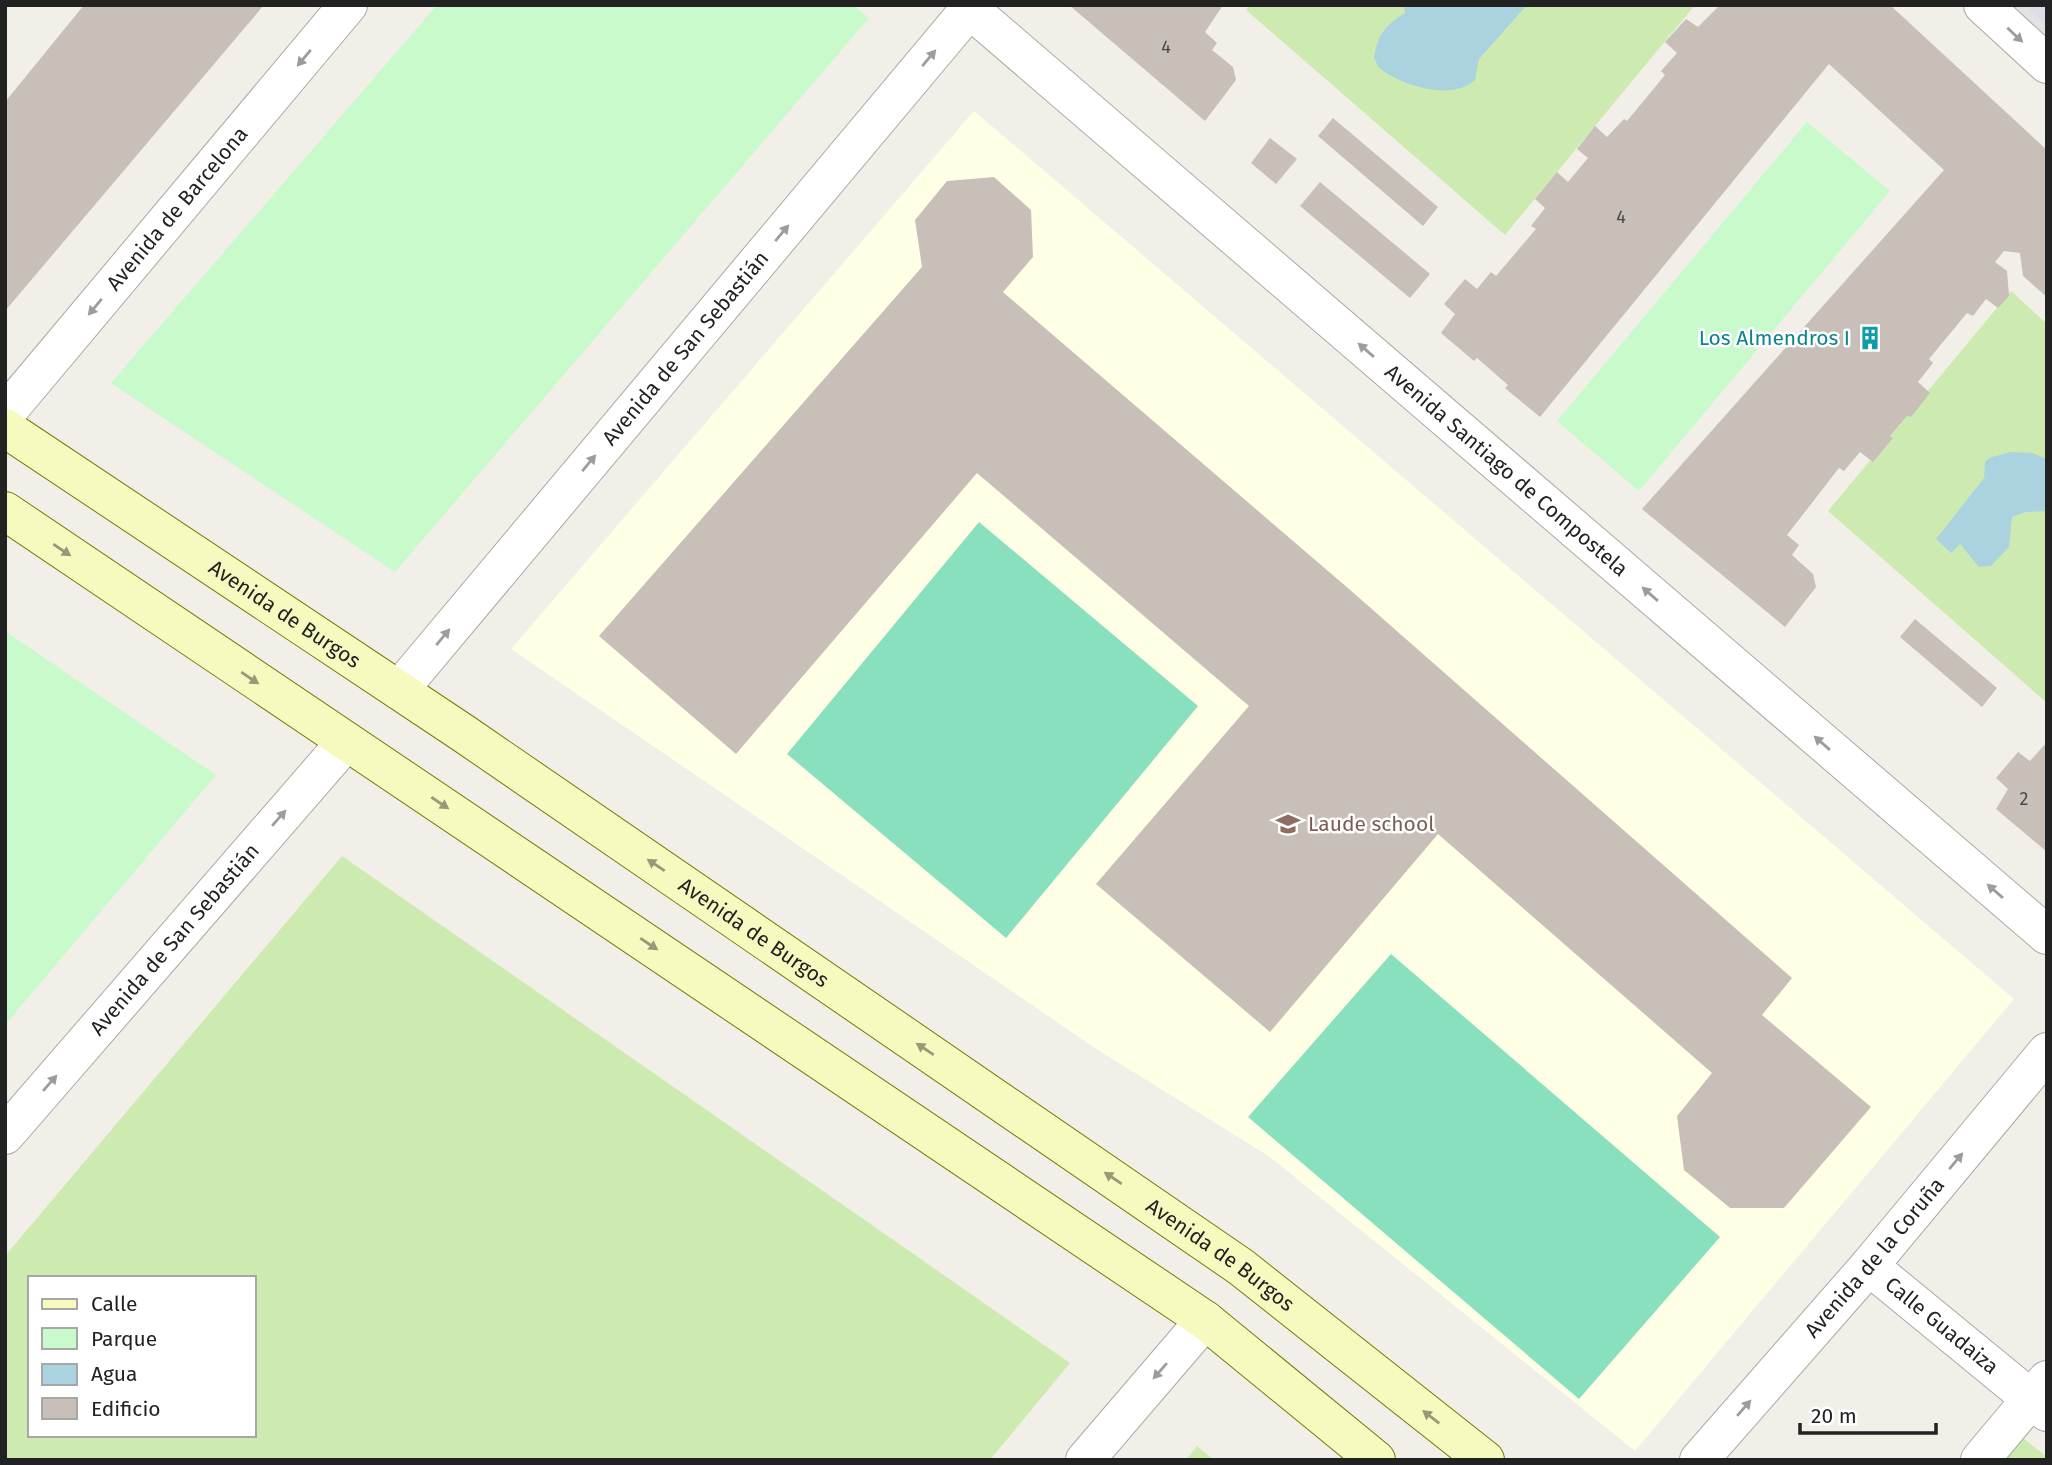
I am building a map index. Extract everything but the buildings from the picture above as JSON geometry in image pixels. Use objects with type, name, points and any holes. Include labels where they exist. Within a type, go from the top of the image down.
[{"type":"street","name":"Avenida de Barcelona","points":[[5,414],[348,5]]},
{"type":"street","points":[[1983,5],[2047,64]]},
{"type":"street","name":"Avenida de San Sebastián","points":[[399,690],[969,7]]},
{"type":"street","name":"Avenida Santiago de Compostela","points":[[969,7],[2047,935]]},
{"type":"street","name":"Avenida de Burgos","points":[[5,428],[399,690],[1241,1266],[1485,1460]]},
{"type":"street","points":[[5,511],[345,743],[418,788],[1205,1320],[1376,1460]]},
{"type":"street","name":"Avenida de San Sebastián","points":[[5,1135],[345,743]]},
{"type":"street","name":"Avenida de la Coruña","points":[[1699,1460],[1869,1266],[2047,1052]]},
{"type":"street","name":"Calle Guadaiza","points":[[1869,1266],[2042,1397]]},
{"type":"street","points":[[1084,1460],[1205,1320]]},
{"type":"street","points":[[1980,1460],[2042,1397]]},
{"type":"shaded area","points":[[1995,5],[2024,5],[2047,26],[2047,52]]},
{"type":"shaded area","points":[[2024,5],[2047,5],[2047,26]]},
{"type":"shaded area","name":"Laude school","points":[[974,111],[2014,999],[1635,1451],[1270,1157],[1095,1048],[511,649]]},
{"type":"green space","points":[[437,5],[853,5],[869,18],[395,572],[111,383]]},
{"type":"green space","points":[[1249,5],[1695,5],[1505,235],[1246,10]]},
{"type":"green space","points":[[1807,122],[1890,191],[1639,491],[1557,421]]},
{"type":"green space","points":[[2011,291],[2047,324],[2047,703],[1828,511]]},
{"type":"green space","points":[[979,522],[1198,706],[1006,938],[787,754]]},
{"type":"green space","points":[[5,631],[216,775],[5,1025]]},
{"type":"green space","points":[[342,856],[1070,1363],[990,1460],[5,1460],[5,1256]]},
{"type":"green space","points":[[1391,954],[1720,1237],[1579,1399],[1248,1117]]},
{"type":"green space","points":[[2023,1438],[2047,1457],[2047,1460],[2004,1460]]},
{"type":"green space","points":[[1197,1446],[1214,1460],[1186,1460]]},
{"type":"water","points":[[1404,5],[1527,5],[1479,59],[1475,80],[1453,90],[1440,90],[1427,89],[1400,80],[1379,68],[1374,58],[1381,36],[1388,26],[1405,13]]},
{"type":"water","points":[[2010,452],[2032,453],[2047,459],[2047,511],[2026,512],[2012,517],[2009,547],[1991,566],[1979,567],[1960,544],[1951,553],[1936,539],[1984,478],[1985,462],[1989,458]]},
{"type":"place","name":"Los Almendros I","points":[[1870,338]]},
{"type":"place","name":"Laude school","points":[[1288,824]]}]
